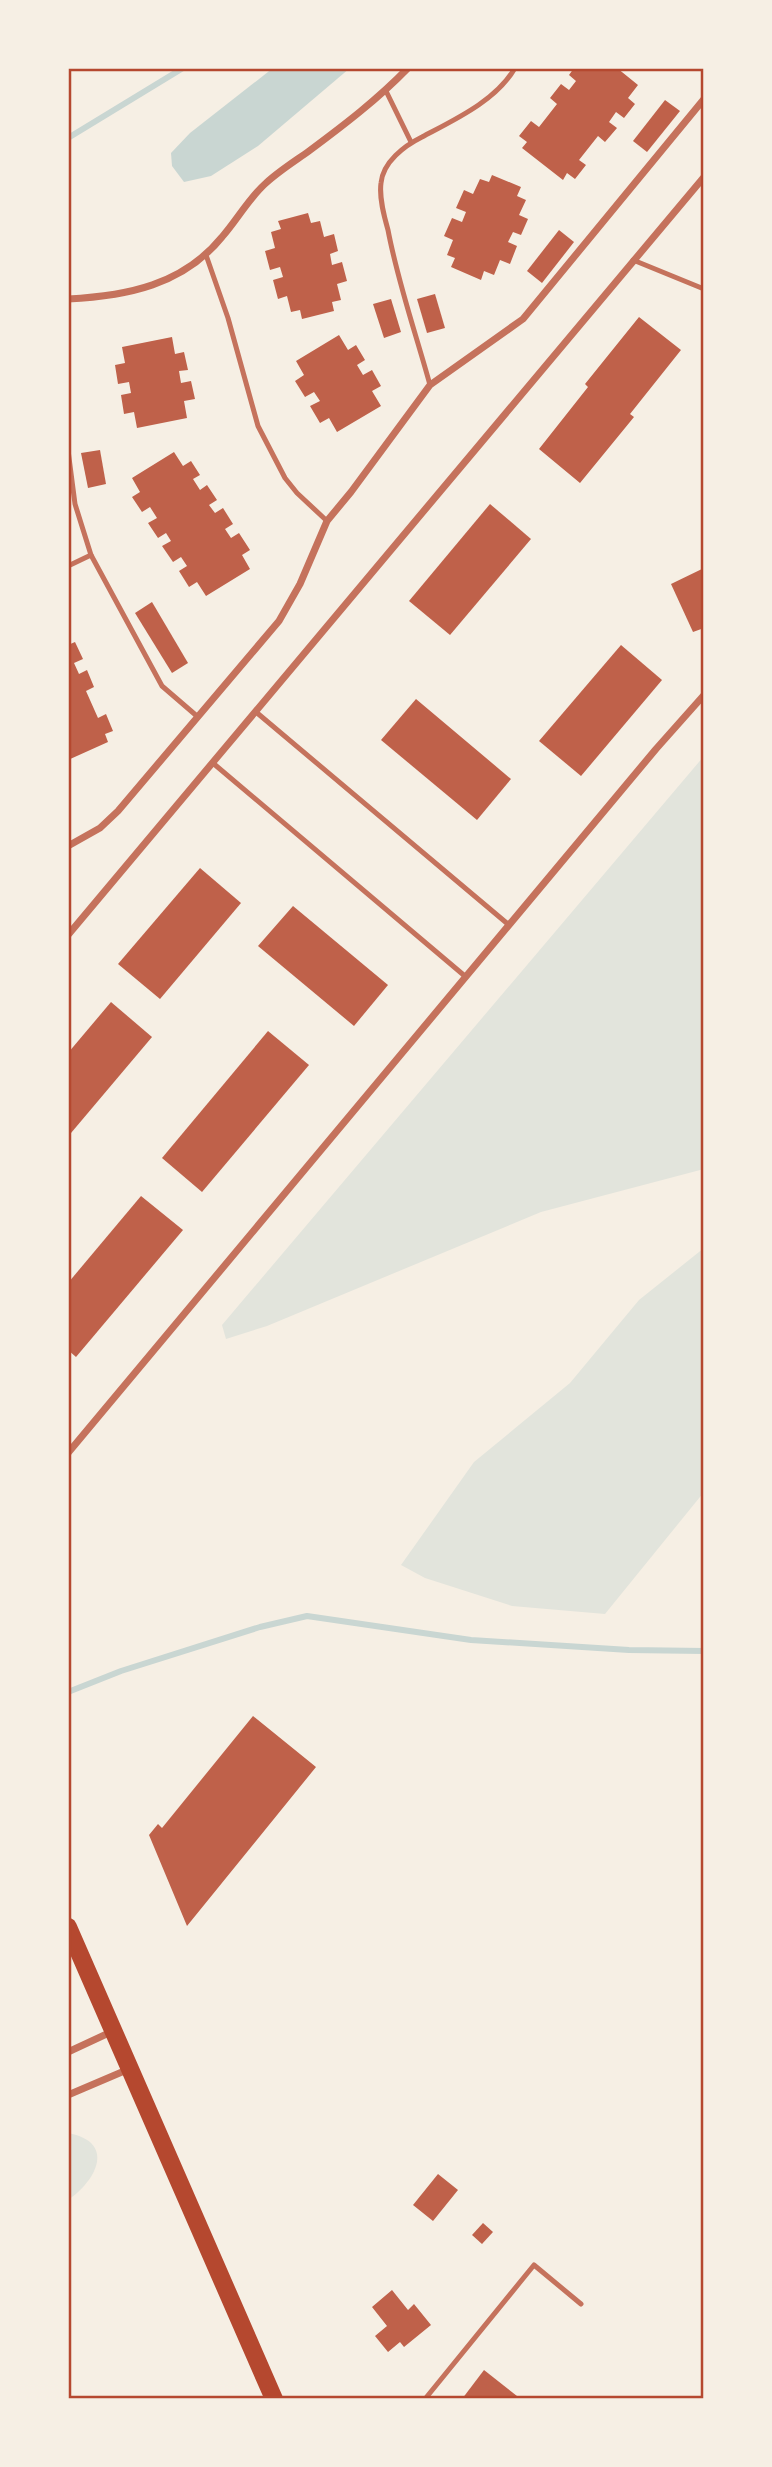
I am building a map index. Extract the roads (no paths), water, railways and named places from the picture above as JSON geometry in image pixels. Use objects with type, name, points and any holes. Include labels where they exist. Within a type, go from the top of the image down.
[{"type":"main road","points":[[68,1927],[274,2399]]},
{"type":"street","points":[[68,299],[115,296],[141,290],[178,276],[206,256],[267,181],[386,91],[408,68]]},
{"type":"street","points":[[68,846],[100,828],[118,811],[279,621],[300,584],[327,521],[430,385],[523,319],[704,99]]},
{"type":"street","points":[[68,935],[704,177]]},
{"type":"street","points":[[68,1453],[704,695]]},
{"type":"street","points":[[68,2052],[114,2031]]},
{"type":"street","points":[[68,2095],[131,2068]]},
{"type":"lane","points":[[430,385],[391,249],[383,210],[381,182],[390,160],[411,142],[441,127],[491,95],[509,78],[515,68]]},
{"type":"lane","points":[[386,91],[411,142]]},
{"type":"lane","points":[[206,256],[228,318],[258,426],[285,478],[327,521]]},
{"type":"lane","points":[[634,260],[704,289]]},
{"type":"lane","points":[[68,450],[75,504],[90,555],[162,686],[198,717]]},
{"type":"lane","points":[[68,566],[90,555]]},
{"type":"lane","points":[[257,712],[509,925]]},
{"type":"lane","points":[[214,764],[467,977]]},
{"type":"lane","points":[[425,2399],[534,2265],[581,2304]]},
{"type":"waterway","points":[[68,138],[183,68]]},
{"type":"waterway","points":[[68,1692],[121,1671],[260,1627],[307,1616],[471,1640],[629,1650],[704,1651]]}]
